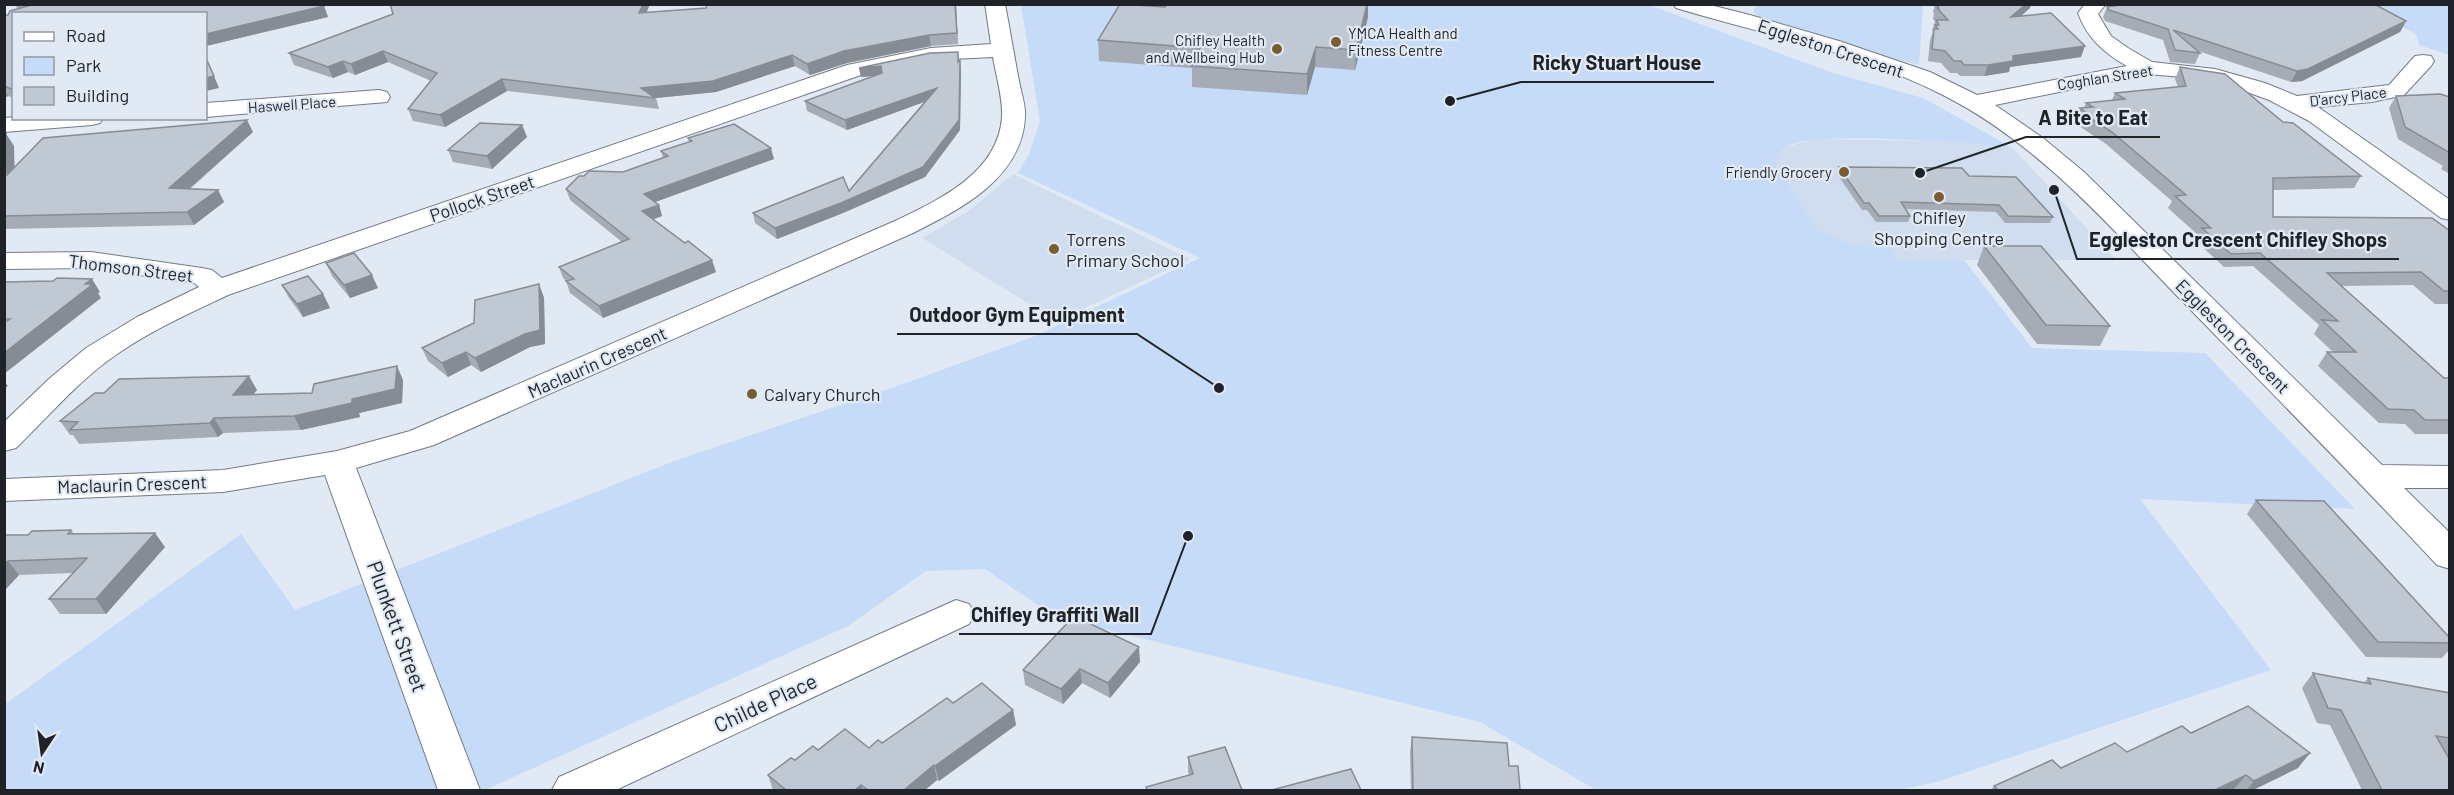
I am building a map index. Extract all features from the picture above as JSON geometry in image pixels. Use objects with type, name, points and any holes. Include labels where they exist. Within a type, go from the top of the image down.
[{"type":"street","name":"Maclaurin Crescent","points":[[4,490],[224,481],[372,454],[422,438],[898,230],[949,205],[990,172],[1006,152],[1013,132],[1014,115],[995,4]]},
{"type":"street","name":"Eggleston Crescent","points":[[1683,4],[1722,10],[1935,83],[1974,102],[2029,137],[2056,158],[2450,556]]},
{"type":"street","points":[[2096,4],[2088,13],[2091,24],[2100,37],[2114,50],[2148,68]]},
{"type":"street","name":"Pollock Street","points":[[4,441],[81,367],[116,342],[164,314],[218,288],[855,70],[931,54],[1003,50]]},
{"type":"street","name":"D'arcy Place","points":[[2296,103],[2372,95],[2396,90],[2423,61]]},
{"type":"street","name":"Coghlan Street","points":[[1974,102],[2148,68],[2211,74],[2245,82],[2296,103],[2450,212]]},
{"type":"street","name":"Haswell Place","points":[[207,110],[379,97]]},
{"type":"street","points":[[4,125],[67,120]]},
{"type":"street","name":"Thomson Street","points":[[4,261],[91,260],[202,276],[218,288]]},
{"type":"street","name":"Plunkett Street","points":[[337,462],[459,790]]},
{"type":"street","points":[[2373,476],[2450,477]]},
{"type":"street","name":"Childe Place","points":[[574,790],[957,614]]},
{"type":"shaded area","points":[[1815,139],[1936,141],[2013,148],[2116,260],[1900,260],[1891,248],[1853,245],[1817,229],[1774,161],[1786,147]]},
{"type":"shaded area","name":"Torrens Primary School","points":[[1013,174],[1190,259],[1057,321],[922,238],[970,210]]},
{"type":"green space","points":[[1760,4],[1923,5],[1919,65],[1765,21],[1754,13],[1754,9]]},
{"type":"green space","points":[[1021,5],[1649,5],[1830,72],[1923,98],[2013,148],[1860,138],[1803,142],[1786,147],[1774,161],[1817,229],[1853,245],[1891,248],[1900,260],[1964,260],[2032,348],[2205,353],[2355,509],[2140,499],[2271,670],[1940,781],[1899,790],[1596,790],[1480,722],[1055,617],[985,569],[926,571],[848,626],[485,790],[5,790],[4,705],[241,534],[295,610],[677,460],[903,384],[1035,336],[1200,258],[1018,173],[1029,154],[1040,121]]},
{"type":"green space","points":[[2361,5],[2449,5],[2449,55],[2419,45],[2416,34]]},
{"type":"building","points":[[35,4],[322,4],[324,6],[207,34],[207,12],[12,12],[12,89],[4,86],[4,15],[8,15],[10,11]]},
{"type":"building","points":[[390,4],[643,4],[639,13],[706,8],[707,4],[955,4],[957,33],[929,35],[844,51],[807,64],[792,55],[713,81],[641,88],[655,98],[502,79],[440,115],[408,109],[437,73],[383,51],[351,64],[343,61],[328,67],[289,53],[393,14]]},
{"type":"building","name":"Chifley Health and Wellbeing Hub","points":[[1120,4],[1165,7],[1167,4],[1367,4],[1356,50],[1316,47],[1307,74],[1192,66],[1200,48],[1098,40]]},
{"type":"building","points":[[1940,4],[2026,4],[2011,17],[2051,13],[2085,46],[2013,56],[2013,61],[1988,65],[1964,65],[1961,61],[1954,61],[1945,51],[1932,49],[1934,29],[1938,29],[1935,25],[1939,25],[1936,20],[1948,20],[1937,8]]},
{"type":"building","points":[[2126,4],[2374,4],[2406,21],[2308,69],[2297,71],[2173,30],[2200,53],[2175,50],[2168,29],[2109,10],[2107,7]]},
{"type":"building","points":[[958,52],[958,62],[960,60],[959,120],[923,167],[841,203],[775,228],[753,213],[843,177],[849,191],[937,88],[845,120],[805,101],[882,73],[881,66],[859,68],[930,53]]},
{"type":"building","points":[[207,60],[214,76],[207,78]]},
{"type":"building","points":[[2180,67],[2225,74],[2283,122],[2293,123],[2361,176],[2273,178],[2273,217],[2432,218],[2450,231],[2450,291],[2444,291],[2421,272],[2327,273],[2444,378],[2450,378],[2450,420],[2425,420],[2414,410],[2388,409],[2327,352],[2356,352],[2322,320],[2338,321],[2260,253],[2231,254],[2202,228],[2211,228],[2175,196],[2186,195],[2112,132],[2084,114],[2088,114],[2080,108],[2093,107],[2086,103],[2125,99],[2115,93],[2186,86]]},
{"type":"building","points":[[2440,94],[2450,97],[2450,153],[2405,127],[2396,96]]},
{"type":"building","points":[[247,120],[169,188],[218,190],[187,212],[4,216],[4,135],[6,134],[7,175],[43,138]]},
{"type":"building","points":[[480,123],[522,125],[487,156],[448,150]]},
{"type":"building","points":[[734,124],[771,148],[644,194],[659,205],[642,211],[685,243],[688,241],[712,260],[599,306],[566,281],[574,279],[559,267],[629,239],[566,189],[579,176],[584,176],[589,171],[623,172],[668,156],[661,151],[692,141],[688,138]]},
{"type":"building","name":"Chifley Shopping Centre","points":[[1839,167],[1962,168],[1969,176],[2016,177],[2053,217],[2008,216],[1999,205],[1901,202],[1910,216],[1879,216],[1869,203],[1864,203]]},
{"type":"building","points":[[1984,246],[2041,246],[2110,326],[2046,325]]},
{"type":"building","points":[[354,253],[372,275],[344,285],[326,263]]},
{"type":"building","points":[[308,276],[323,294],[297,304],[282,285]]},
{"type":"building","points":[[57,278],[92,279],[85,284],[93,284],[4,353],[4,323],[10,319],[4,319],[4,282],[53,281]]},
{"type":"building","points":[[539,284],[540,330],[525,334],[475,358],[466,352],[442,363],[422,348],[474,323],[475,300]]},
{"type":"building","points":[[397,366],[395,389],[352,399],[352,403],[294,416],[214,418],[210,423],[70,430],[78,422],[60,421],[95,393],[104,393],[119,379],[249,376],[233,395],[312,393],[314,384]]},
{"type":"building","points":[[2256,500],[2324,501],[2450,638],[2450,643],[2378,642]]},
{"type":"building","points":[[71,530],[68,534],[155,533],[96,599],[49,599],[87,558],[8,561],[4,564],[4,535],[28,535],[32,531]]},
{"type":"building","points":[[1074,616],[1139,647],[1108,683],[1080,669],[1061,689],[1023,670]]},
{"type":"building","points":[[2313,673],[2371,684],[2368,678],[2450,693],[2450,738],[2436,736],[2450,760],[2450,790],[2382,790],[2341,710],[2328,708]]},
{"type":"building","points":[[982,683],[1013,710],[934,765],[904,790],[868,790],[861,785],[855,790],[786,790],[768,775],[791,758],[795,760],[813,746],[818,750],[845,729],[869,748],[878,740],[882,743],[947,698],[953,703]]},
{"type":"building","points":[[2248,706],[2310,753],[2254,781],[2246,775],[2215,790],[1998,790],[1994,786],[2052,760],[2061,768],[2115,743],[2127,752],[2182,726],[2191,733]]},
{"type":"building","points":[[1412,737],[1507,743],[1509,766],[1518,766],[1520,790],[1413,790]]},
{"type":"building","points":[[1225,747],[1242,790],[1147,790],[1146,787],[1193,774],[1188,757]]},
{"type":"building","points":[[1351,769],[1361,790],[1272,790]]},
{"type":"place","name":"YMCA Health and Fitness Centre","points":[[1336,42]]},
{"type":"place","name":"Chifley Health and Wellbeing Hub","points":[[1277,49]]},
{"type":"place","name":"Ricky Stuart House","points":[[1450,101]]},
{"type":"place","name":"Friendly Grocery","points":[[1844,172]]},
{"type":"place","name":"A Bite to Eat","points":[[1920,173]]},
{"type":"place","name":"Eggleston Crescent Chifley Shops","points":[[2054,190]]},
{"type":"place","name":"Chifley Shopping Centre","points":[[1939,197]]},
{"type":"place","name":"Torrens Primary School","points":[[1054,249]]},
{"type":"place","name":"Outdoor Gym Equipment","points":[[1219,388]]},
{"type":"place","name":"Calvary Church","points":[[752,394]]},
{"type":"place","name":"Chifley Graffiti Wall","points":[[1188,536]]}]
